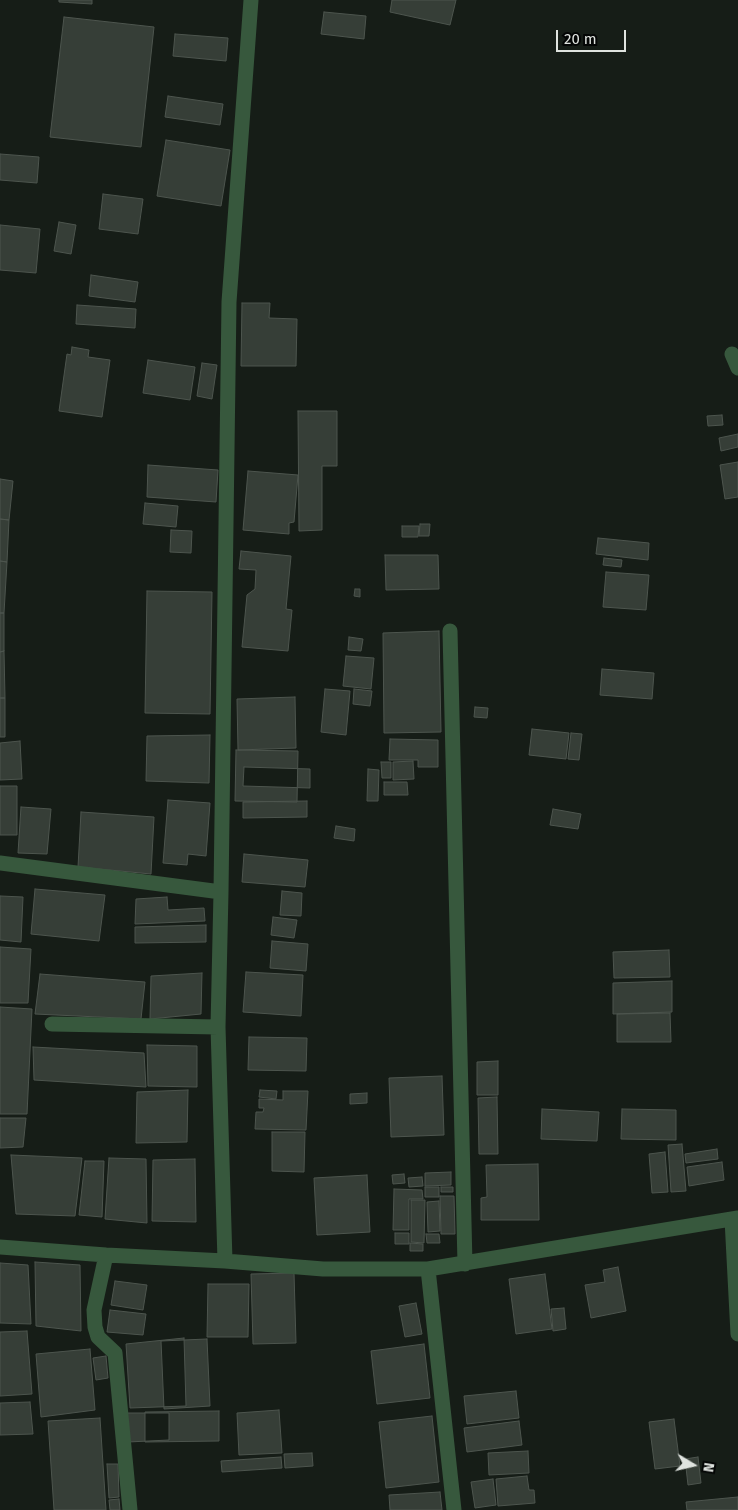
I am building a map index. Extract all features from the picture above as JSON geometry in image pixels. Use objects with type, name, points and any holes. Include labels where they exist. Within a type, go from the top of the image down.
[{"type":"street","points":[[225,1260],[218,1027],[222,892],[229,302],[252,0]]},
{"type":"street","points":[[732,354],[738,368]]},
{"type":"street","points":[[450,631],[465,1264]]},
{"type":"street","points":[[0,863],[222,892]]},
{"type":"street","points":[[52,1024],[218,1027]]},
{"type":"street","points":[[0,1247],[106,1255],[225,1260],[323,1269],[428,1269],[735,1218],[738,1334]]},
{"type":"street","points":[[106,1255],[94,1310],[95,1327],[98,1338],[115,1353],[130,1510]]},
{"type":"street","points":[[428,1269],[454,1510]]},
{"type":"building","points":[[59,0],[92,0],[92,4],[59,2]]},
{"type":"building","points":[[392,0],[456,0],[450,25],[390,12]]},
{"type":"building","points":[[324,12],[366,16],[364,39],[321,34]]},
{"type":"building","points":[[64,17],[154,27],[141,147],[50,137]]},
{"type":"building","points":[[175,34],[228,38],[226,61],[173,56]]},
{"type":"building","points":[[168,96],[223,104],[220,125],[165,117]]},
{"type":"building","points":[[166,140],[230,150],[221,206],[157,196]]},
{"type":"building","points":[[0,154],[39,157],[37,183],[0,180]]},
{"type":"building","points":[[103,194],[143,199],[138,234],[99,229]]},
{"type":"building","points":[[59,222],[76,225],[71,254],[54,251]]},
{"type":"building","points":[[0,225],[40,229],[36,273],[0,270]]},
{"type":"building","points":[[91,275],[138,282],[135,302],[89,296]]},
{"type":"building","points":[[242,303],[270,303],[269,318],[297,319],[296,366],[241,366]]},
{"type":"building","points":[[77,305],[136,309],[135,328],[76,324]]},
{"type":"building","points":[[72,347],[89,350],[88,357],[110,360],[102,417],[59,411],[67,354],[71,355]]},
{"type":"building","points":[[148,360],[195,367],[190,400],[143,393]]},
{"type":"building","points":[[202,363],[217,365],[212,399],[197,396]]},
{"type":"building","points":[[298,411],[337,411],[337,466],[322,466],[322,530],[299,531]]},
{"type":"building","points":[[722,415],[723,425],[708,426],[707,416]]},
{"type":"building","points":[[738,434],[738,447],[721,451],[719,438]]},
{"type":"building","points":[[738,462],[738,497],[725,499],[720,465]]},
{"type":"building","points":[[148,465],[218,470],[216,502],[147,497]]},
{"type":"building","points":[[248,471],[298,475],[294,522],[289,523],[289,534],[243,530]]},
{"type":"building","points":[[0,479],[13,481],[9,520],[0,519]]},
{"type":"building","points":[[145,503],[178,506],[176,527],[143,524]]},
{"type":"building","points":[[0,519],[9,520],[7,562],[0,561]]},
{"type":"building","points":[[420,524],[430,524],[429,536],[419,536]]},
{"type":"building","points":[[402,526],[419,526],[418,537],[402,537]]},
{"type":"building","points":[[171,530],[192,531],[191,553],[170,552]]},
{"type":"building","points":[[598,538],[649,543],[648,560],[596,554]]},
{"type":"building","points":[[241,551],[291,556],[286,609],[292,610],[288,651],[242,647],[247,595],[255,589],[256,570],[239,569]]},
{"type":"building","points":[[385,555],[438,555],[439,589],[386,590]]},
{"type":"building","points":[[604,558],[622,560],[621,567],[603,565]]},
{"type":"building","points":[[0,561],[7,562],[4,613],[0,613]]},
{"type":"building","points":[[606,572],[649,575],[646,610],[603,607]]},
{"type":"building","points":[[355,589],[360,589],[360,597],[354,596]]},
{"type":"building","points":[[147,591],[212,592],[210,714],[145,713]]},
{"type":"building","points":[[0,613],[4,613],[4,651],[0,652]]},
{"type":"building","points":[[439,631],[441,732],[384,733],[383,633]]},
{"type":"building","points":[[349,637],[363,639],[361,651],[348,650]]},
{"type":"building","points":[[4,651],[5,698],[0,698],[0,652]]},
{"type":"building","points":[[346,656],[374,658],[371,689],[343,686]]},
{"type":"building","points":[[602,669],[654,673],[652,699],[600,695]]},
{"type":"building","points":[[325,689],[350,691],[346,735],[321,732]]},
{"type":"building","points":[[354,689],[372,691],[370,706],[353,704]]},
{"type":"building","points":[[295,697],[296,748],[238,750],[237,699]]},
{"type":"building","points":[[0,698],[5,698],[5,737],[0,737]]},
{"type":"building","points":[[475,707],[488,708],[487,718],[474,717]]},
{"type":"building","points":[[532,729],[569,733],[566,759],[529,755]]},
{"type":"building","points":[[571,733],[582,734],[579,760],[568,759]]},
{"type":"building","points":[[210,735],[209,783],[146,781],[147,736]]},
{"type":"building","points":[[390,739],[438,740],[438,767],[418,767],[418,760],[389,760]]},
{"type":"building","points":[[20,741],[22,779],[0,780],[0,743]]},
{"type":"building","points":[[236,750],[298,751],[297,802],[235,801]]},
{"type":"building","points":[[413,761],[414,779],[393,780],[393,762]]},
{"type":"building","points":[[381,762],[391,762],[391,778],[382,778]]},
{"type":"building","points":[[244,767],[310,769],[310,788],[243,786]]},
{"type":"building","points":[[368,769],[379,770],[378,801],[367,801]]},
{"type":"building","points":[[384,782],[407,782],[408,795],[384,795]]},
{"type":"building","points":[[0,786],[17,786],[17,835],[0,835]]},
{"type":"building","points":[[168,800],[210,803],[206,856],[188,854],[187,865],[163,863]]},
{"type":"building","points":[[307,801],[307,817],[243,818],[243,802]]},
{"type":"building","points":[[21,807],[51,809],[47,854],[18,853]]},
{"type":"building","points":[[553,809],[581,814],[578,829],[550,825]]},
{"type":"building","points":[[81,812],[154,817],[151,874],[78,867]]},
{"type":"building","points":[[336,826],[355,829],[354,841],[334,838]]},
{"type":"building","points":[[244,854],[308,860],[305,887],[242,882]]},
{"type":"building","points":[[35,889],[105,895],[99,941],[31,934]]},
{"type":"building","points":[[282,891],[302,893],[301,916],[280,915]]},
{"type":"building","points":[[0,896],[23,897],[21,942],[0,940]]},
{"type":"building","points":[[167,897],[168,910],[204,908],[205,921],[135,924],[136,899]]},
{"type":"building","points":[[273,917],[297,920],[294,938],[271,935]]},
{"type":"building","points":[[206,925],[206,942],[135,943],[135,927]]},
{"type":"building","points":[[272,941],[308,944],[306,971],[270,968]]},
{"type":"building","points":[[0,947],[31,949],[28,1003],[0,1003]]},
{"type":"building","points":[[669,950],[670,977],[614,978],[613,952]]},
{"type":"building","points":[[246,972],[303,975],[301,1016],[243,1012]]},
{"type":"building","points":[[202,973],[201,1014],[150,1019],[151,976]]},
{"type":"building","points":[[40,974],[145,982],[141,1019],[35,1014]]},
{"type":"building","points":[[672,981],[672,1012],[613,1014],[613,983]]},
{"type":"building","points":[[0,1007],[32,1009],[27,1114],[0,1114]]},
{"type":"building","points":[[670,1013],[671,1042],[617,1042],[617,1014]]},
{"type":"building","points":[[249,1037],[307,1038],[306,1071],[248,1070]]},
{"type":"building","points":[[147,1045],[197,1046],[197,1087],[148,1086]]},
{"type":"building","points":[[33,1047],[144,1053],[146,1087],[34,1080]]},
{"type":"building","points":[[498,1061],[498,1095],[477,1095],[477,1062]]},
{"type":"building","points":[[442,1076],[444,1135],[391,1137],[389,1078]]},
{"type":"building","points":[[188,1090],[187,1142],[136,1143],[137,1092]]},
{"type":"building","points":[[260,1090],[277,1091],[276,1099],[259,1097]]},
{"type":"building","points":[[283,1091],[308,1091],[306,1130],[255,1129],[256,1112],[263,1112],[264,1108],[259,1108],[259,1099],[283,1100]]},
{"type":"building","points":[[367,1093],[367,1103],[350,1104],[350,1094]]},
{"type":"building","points":[[497,1097],[498,1154],[479,1154],[478,1098]]},
{"type":"building","points":[[542,1109],[599,1112],[597,1141],[541,1139]]},
{"type":"building","points":[[622,1109],[676,1110],[676,1140],[621,1139]]},
{"type":"building","points":[[0,1118],[26,1118],[23,1147],[0,1148]]},
{"type":"building","points":[[272,1132],[305,1132],[304,1172],[272,1171]]},
{"type":"building","points":[[682,1144],[686,1191],[671,1192],[668,1145]]},
{"type":"building","points":[[717,1149],[718,1159],[686,1163],[685,1154]]},
{"type":"building","points":[[665,1152],[668,1192],[652,1193],[649,1154]]},
{"type":"building","points":[[11,1155],[82,1158],[75,1216],[16,1214]]},
{"type":"building","points":[[109,1158],[146,1159],[147,1223],[105,1219]]},
{"type":"building","points":[[195,1159],[196,1222],[152,1221],[153,1160]]},
{"type":"building","points":[[85,1161],[104,1161],[102,1217],[79,1215]]},
{"type":"building","points":[[722,1162],[724,1180],[689,1186],[687,1167]]},
{"type":"building","points":[[538,1164],[539,1220],[481,1220],[481,1198],[487,1197],[486,1165]]},
{"type":"building","points":[[451,1172],[451,1185],[425,1186],[425,1173]]},
{"type":"building","points":[[404,1174],[405,1183],[393,1184],[392,1175]]},
{"type":"building","points":[[367,1175],[370,1232],[317,1235],[314,1178]]},
{"type":"building","points":[[422,1177],[423,1186],[409,1187],[408,1178]]},
{"type":"building","points":[[425,1187],[439,1187],[439,1197],[425,1197]]},
{"type":"building","points":[[441,1187],[453,1187],[453,1192],[441,1192]]},
{"type":"building","points":[[394,1189],[422,1190],[423,1199],[409,1199],[409,1230],[393,1230]]},
{"type":"building","points":[[440,1196],[454,1196],[455,1234],[441,1234]]},
{"type":"building","points":[[411,1200],[425,1200],[424,1243],[411,1242]]},
{"type":"building","points":[[439,1201],[440,1231],[428,1232],[427,1202]]},
{"type":"building","points":[[395,1233],[409,1233],[409,1244],[395,1244]]},
{"type":"building","points":[[426,1234],[439,1234],[440,1243],[427,1243]]},
{"type":"building","points":[[410,1243],[423,1244],[423,1251],[410,1251]]},
{"type":"building","points":[[35,1262],[80,1265],[81,1331],[36,1326]]},
{"type":"building","points":[[0,1263],[28,1265],[31,1324],[0,1323]]},
{"type":"building","points":[[618,1267],[626,1311],[591,1318],[585,1285],[605,1282],[603,1270]]},
{"type":"building","points":[[294,1273],[296,1343],[253,1344],[251,1274]]},
{"type":"building","points":[[545,1274],[552,1329],[516,1334],[509,1279]]},
{"type":"building","points":[[115,1281],[147,1285],[143,1310],[111,1305]]},
{"type":"building","points":[[208,1284],[249,1284],[248,1337],[207,1337]]},
{"type":"building","points":[[416,1303],[422,1334],[405,1337],[399,1306]]},
{"type":"building","points":[[564,1308],[566,1329],[553,1331],[551,1309]]},
{"type":"building","points":[[110,1310],[146,1314],[143,1335],[107,1332]]},
{"type":"building","points":[[27,1331],[32,1394],[0,1396],[0,1332]]},
{"type":"building","points":[[184,1338],[186,1406],[130,1408],[126,1344]]},
{"type":"building","points":[[207,1339],[210,1406],[164,1409],[161,1341]]},
{"type":"building","points":[[424,1344],[430,1398],[377,1404],[371,1351]]},
{"type":"building","points":[[90,1349],[95,1410],[41,1417],[36,1354]]},
{"type":"building","points":[[106,1356],[108,1378],[96,1380],[93,1358]]},
{"type":"building","points":[[516,1391],[519,1418],[467,1424],[464,1396]]},
{"type":"building","points":[[30,1402],[33,1434],[0,1435],[0,1403]]},
{"type":"building","points":[[279,1410],[282,1453],[239,1455],[237,1413]]},
{"type":"building","points":[[219,1411],[219,1441],[145,1442],[145,1412]]},
{"type":"building","points":[[127,1413],[169,1413],[169,1440],[128,1442]]},
{"type":"building","points":[[432,1416],[439,1482],[386,1488],[379,1422]]},
{"type":"building","points":[[100,1418],[106,1510],[54,1510],[48,1421]]},
{"type":"building","points":[[674,1419],[680,1466],[655,1469],[649,1422]]},
{"type":"building","points":[[519,1421],[522,1445],[467,1452],[464,1428]]},
{"type":"building","points":[[528,1451],[529,1473],[489,1475],[488,1453]]},
{"type":"building","points":[[312,1453],[313,1466],[285,1468],[284,1454]]},
{"type":"building","points":[[281,1457],[282,1468],[222,1472],[221,1461]]},
{"type":"building","points":[[698,1457],[701,1483],[688,1485],[685,1459]]},
{"type":"building","points":[[107,1464],[118,1464],[119,1497],[109,1498]]},
{"type":"building","points":[[527,1476],[529,1490],[534,1490],[535,1503],[498,1506],[496,1479]]},
{"type":"building","points":[[493,1479],[496,1505],[475,1508],[471,1482]]},
{"type":"building","points":[[440,1492],[442,1510],[390,1510],[389,1495]]},
{"type":"building","points":[[738,1497],[738,1510],[687,1510],[686,1502]]},
{"type":"building","points":[[119,1499],[120,1510],[110,1510],[109,1500]]}]
